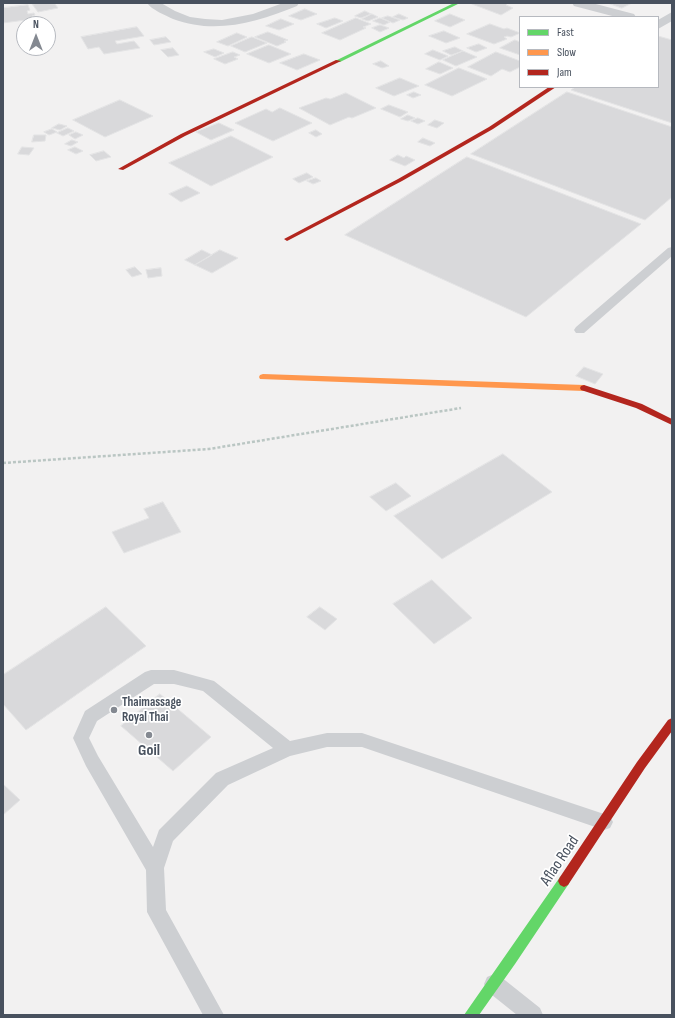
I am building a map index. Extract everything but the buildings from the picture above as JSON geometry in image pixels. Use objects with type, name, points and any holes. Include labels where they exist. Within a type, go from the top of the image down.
[{"type":"main road","points":[[121,169],[183,135],[458,3]]},
{"type":"main road","points":[[288,239],[400,180],[491,128],[551,88]]},
{"type":"main road","points":[[263,377],[588,388],[639,406],[672,422]]},
{"type":"main road","name":"Aflao Road","points":[[471,1015],[494,984],[641,765],[672,723]]},
{"type":"street","points":[[153,3],[180,18],[201,24],[227,23],[250,18],[272,12],[293,3]]},
{"type":"street","points":[[578,3],[626,16]]},
{"type":"street","points":[[659,24],[672,16]]},
{"type":"lane","points":[[580,330],[672,250]]},
{"type":"lane","points":[[155,868],[92,761],[81,738],[91,716],[151,678],[174,678],[208,686],[287,749]]},
{"type":"lane","points":[[214,1015],[157,912],[155,868],[165,836],[222,779],[287,749],[327,740],[362,740],[604,822]]},
{"type":"lane","points":[[494,984],[534,1015]]},
{"type":"path","points":[[3,463],[209,449],[462,408]]},
{"type":"traffic: fast","points":[[338,61],[458,3]]},
{"type":"traffic: fast","points":[[471,1015],[511,960],[564,881]]},
{"type":"traffic: slow","points":[[263,377],[584,388]]},
{"type":"traffic: jam","points":[[121,169],[183,135],[338,61]]},
{"type":"traffic: jam","points":[[287,239],[400,180],[491,128],[551,88]]},
{"type":"traffic: jam","points":[[584,388],[639,406],[672,422]]},
{"type":"traffic: jam","points":[[564,881],[641,765],[672,723]]},
{"type":"place","name":"Thaimassage Royal Thai","points":[[114,710]]},
{"type":"place","name":"Goil","points":[[149,735]]}]
